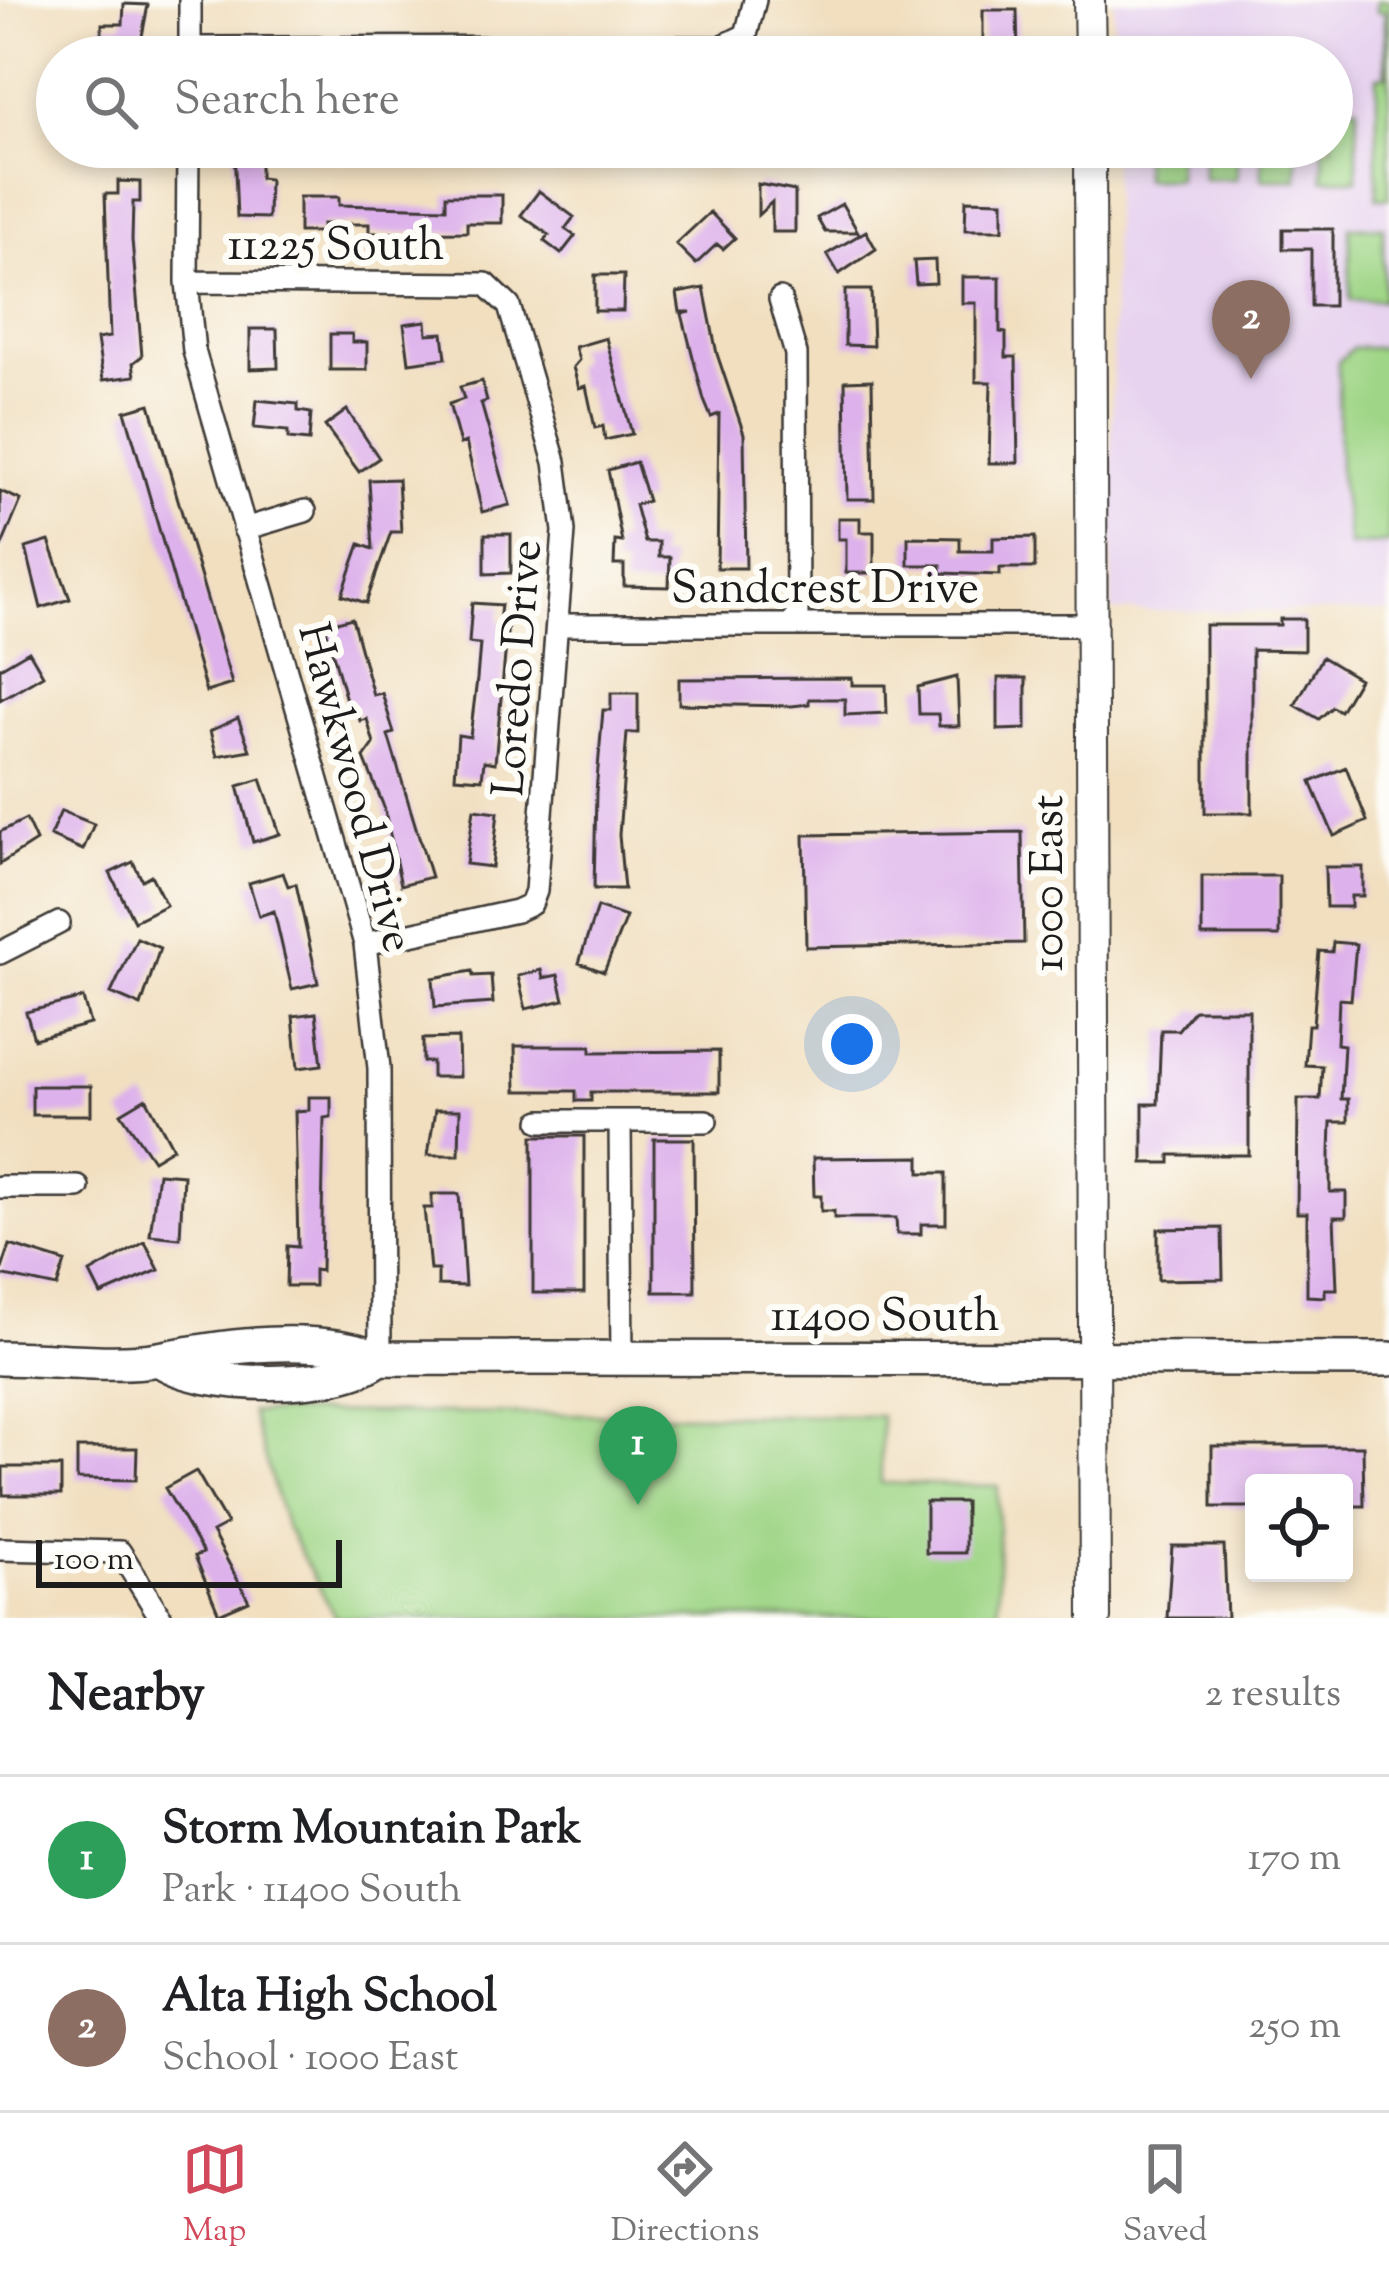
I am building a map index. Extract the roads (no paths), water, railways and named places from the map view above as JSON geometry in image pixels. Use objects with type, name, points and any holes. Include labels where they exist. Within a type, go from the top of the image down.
[{"type":"main road","name":"11400 South","points":[[0,1358],[159,1359],[191,1349],[256,1347],[344,1348],[380,1358],[1389,1359]]},
{"type":"street","points":[[190,0],[190,36]]},
{"type":"street","points":[[744,36],[755,0]]},
{"type":"street","points":[[1089,0],[1090,36]]},
{"type":"street","name":"Hawkwood Drive","points":[[188,168],[187,282],[194,351],[365,944],[380,1068],[380,1358]]},
{"type":"street","name":"1000 East","points":[[1090,168],[1095,1618]]},
{"type":"street","name":"11225 South","points":[[187,282],[486,284]]},
{"type":"street","name":"Loredo Drive","points":[[365,944],[531,904],[539,877],[564,531],[555,462],[509,306],[486,284]]},
{"type":"street","points":[[780,299],[796,354],[797,625]]},
{"type":"street","points":[[244,529],[305,511]]},
{"type":"street","name":"Sandcrest Drive","points":[[560,625],[1090,626]]},
{"type":"street","points":[[0,952],[59,923]]},
{"type":"street","points":[[542,1121],[706,1121]]},
{"type":"street","points":[[620,1121],[622,1359]]},
{"type":"street","points":[[0,1187],[78,1187]]},
{"type":"street","points":[[0,1549],[120,1552],[160,1618]]},
{"type":"place","name":"Alta High School","points":[[1251,379]]},
{"type":"place","name":"Storm Mountain Park","points":[[638,1505]]}]
